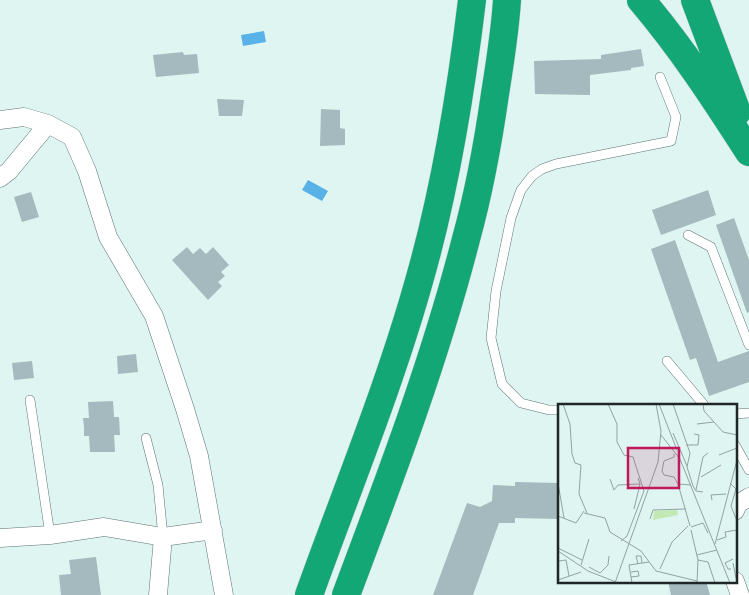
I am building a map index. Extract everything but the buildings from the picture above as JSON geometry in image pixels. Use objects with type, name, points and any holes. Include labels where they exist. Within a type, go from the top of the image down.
[{"type":"highway","points":[[309,595],[392,364],[421,274],[450,145],[472,0]]},
{"type":"highway","points":[[346,595],[405,435],[437,339],[466,239],[489,136],[505,30],[507,0]]},
{"type":"highway","points":[[640,0],[667,30],[706,84],[749,152]]},
{"type":"highway","points":[[695,0],[749,144]]},
{"type":"street","points":[[0,120],[24,118],[48,124],[72,137],[87,171],[108,237],[154,316],[199,456],[224,595]]},
{"type":"street","points":[[0,178],[9,171],[48,124]]},
{"type":"street","points":[[736,509],[738,504],[749,497]]},
{"type":"street","points":[[0,538],[50,535],[104,526],[163,537],[213,530]]},
{"type":"street","points":[[158,595],[163,537]]},
{"type":"street","points":[[735,582],[740,595]]},
{"type":"lane","points":[[558,410],[549,410],[521,403],[502,384],[491,338],[496,291],[511,218],[521,190],[532,176],[542,169],[556,164],[672,141],[676,117],[660,78]]},
{"type":"lane","points":[[688,235],[711,247],[749,345]]},
{"type":"lane","points":[[667,360],[703,404]]},
{"type":"lane","points":[[30,400],[50,535]]},
{"type":"lane","points":[[736,414],[749,413]]},
{"type":"lane","points":[[146,438],[158,485],[163,537]]},
{"type":"lane","points":[[736,447],[749,470]]},
{"type":"water","points":[[264,31],[266,42],[243,46],[241,35]]},
{"type":"water","points":[[308,180],[328,191],[322,201],[302,190]]}]
